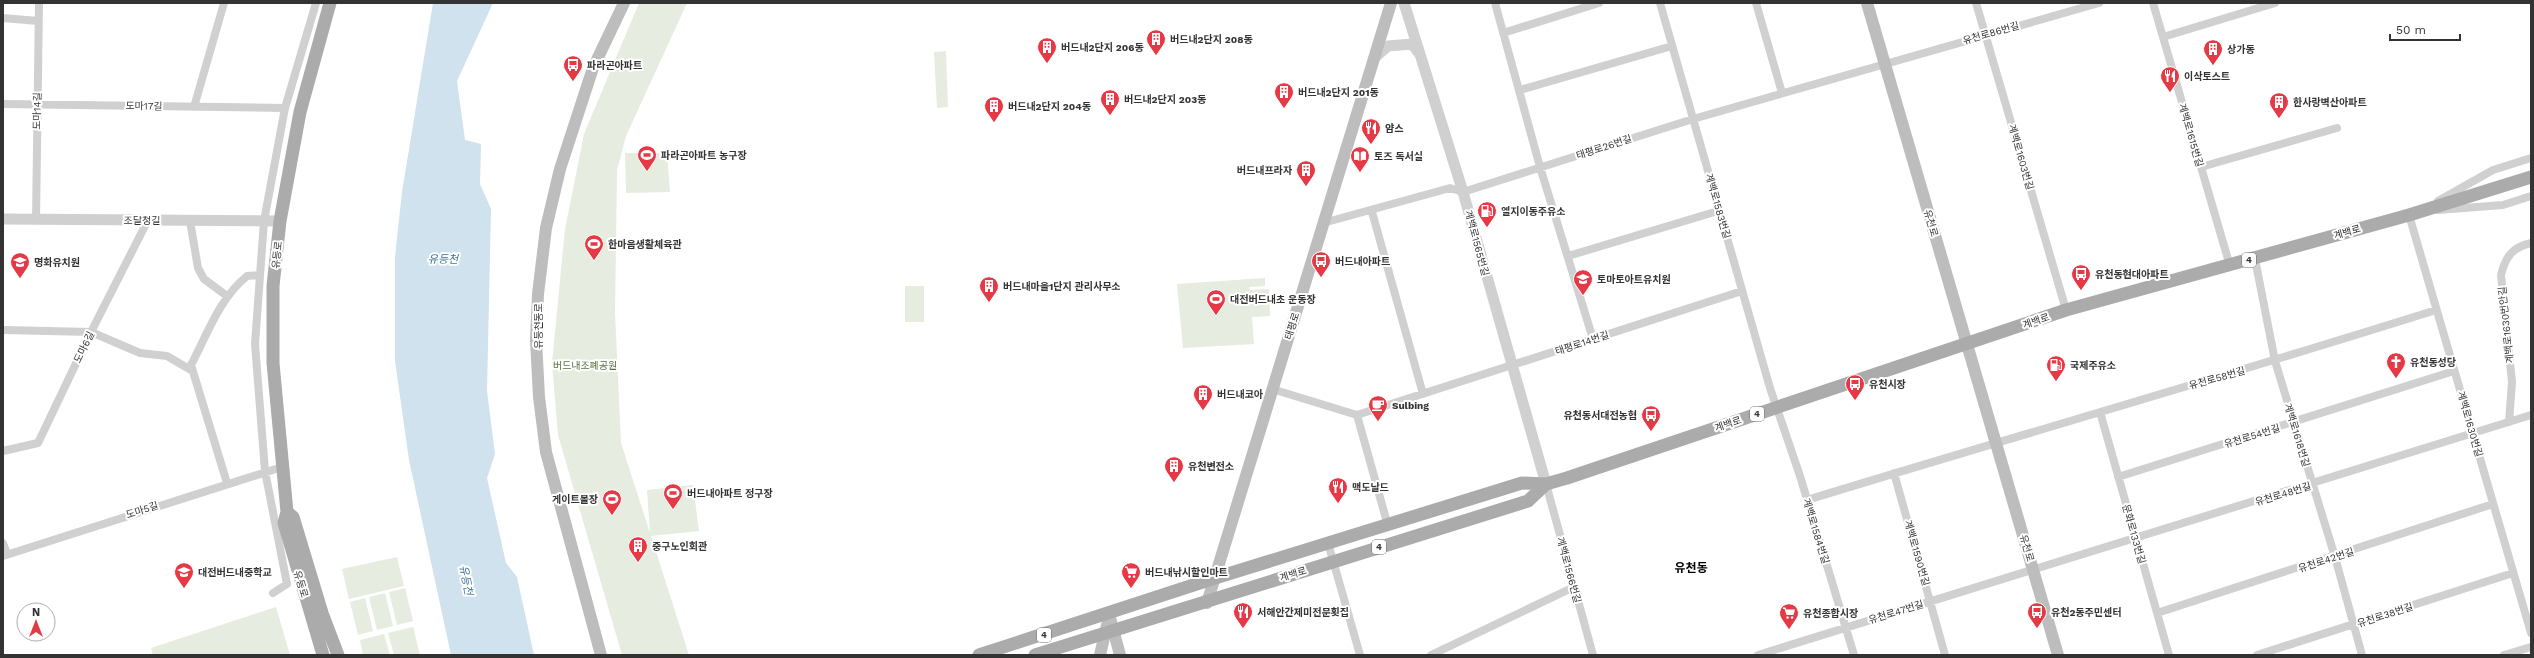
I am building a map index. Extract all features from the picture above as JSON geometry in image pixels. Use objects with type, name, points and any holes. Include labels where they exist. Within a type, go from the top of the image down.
[{"type":"main road","name":"유등로","points":[[323,655],[284,523],[287,512],[273,363],[273,286],[280,221],[300,112],[330,3]]},
{"type":"main road","name":"유등천동로","points":[[601,655],[546,452],[539,397],[536,340],[538,294],[546,228],[560,169],[593,68],[624,3]]},
{"type":"main road","name":"태평로","points":[[1207,603],[1390,3]]},
{"type":"main road","name":"유천로","points":[[1867,3],[1957,315],[1968,344],[2058,655]]},
{"type":"main road","name":"계백로","points":[[979,655],[1109,614],[1215,578],[1388,526],[1522,483],[1546,484],[2066,310],[2255,259],[2531,177]]},
{"type":"main road","name":"계백로","points":[[1035,655],[1207,603],[1528,501],[1546,484]]},
{"type":"main road","name":"유등로","points":[[287,512],[293,517],[322,613]]},
{"type":"main road","points":[[292,554],[295,585],[316,655]]},
{"type":"main road","points":[[322,613],[332,655]]},
{"type":"main road","points":[[322,613],[338,655]]},
{"type":"main road","points":[[1100,655],[1109,632],[1109,614]]},
{"type":"main road","points":[[1109,632],[1120,655]]},
{"type":"main road","points":[[595,637],[595,655]]},
{"type":"street","name":"도마14길","points":[[36,220],[39,3]]},
{"type":"street","points":[[194,107],[224,3]]},
{"type":"street","points":[[273,593],[287,584],[265,471],[255,344],[260,275],[264,221],[285,108],[316,3]]},
{"type":"street","name":"계백로1565번길","points":[[1404,3],[1463,192],[1511,366],[1546,484]]},
{"type":"street","points":[[1494,3],[1520,90],[1540,167],[1593,339]]},
{"type":"street","points":[[1503,33],[1599,3]]},
{"type":"street","name":"계백로1583번길","points":[[1660,3],[1718,211],[1776,408]]},
{"type":"street","points":[[1756,3],[1782,93]]},
{"type":"street","name":"계백로1603번길","points":[[1976,3],[2066,310]]},
{"type":"street","name":"유천로86번길","points":[[1884,64],[2098,3]]},
{"type":"street","name":"계백로1615번길","points":[[2153,3],[2230,266]]},
{"type":"street","points":[[2163,37],[2275,3]]},
{"type":"street","points":[[3,18],[38,21]]},
{"type":"street","points":[[1374,58],[1388,46],[1412,44],[1419,53]]},
{"type":"street","points":[[1520,90],[1672,46]]},
{"type":"street","name":"태평로26번길","points":[[1323,223],[1372,212],[1450,188],[1463,192],[1693,119],[1884,64]]},
{"type":"street","name":"도마17길","points":[[3,104],[285,108]]},
{"type":"street","points":[[2201,168],[2337,128]]},
{"type":"street","points":[[2414,213],[2493,170],[2531,158]]},
{"type":"street","points":[[2414,213],[2503,205],[2531,196]]},
{"type":"street","points":[[1568,256],[1718,211]]},
{"type":"street","points":[[1372,212],[1423,394]]},
{"type":"street","name":"계백로1630번길","points":[[2414,213],[2436,310],[2531,633]]},
{"type":"street","name":"조달청길","points":[[3,220],[280,221]]},
{"type":"street","name":"도마6길","points":[[3,451],[38,443],[91,332],[148,220]]},
{"type":"street","points":[[190,221],[198,268],[204,279],[227,296]]},
{"type":"street","name":"계백로1630번안길","points":[[2509,422],[2512,382],[2501,275],[2504,260],[2513,251],[2531,244]]},
{"type":"street","name":"계백로1618번길","points":[[2255,259],[2275,361],[2335,557],[2362,655]]},
{"type":"street","points":[[227,483],[191,370],[191,365],[227,296],[247,276],[260,275]]},
{"type":"street","name":"태평로14번길","points":[[1357,415],[1742,291]]},
{"type":"street","name":"유천로58번길","points":[[1996,442],[2275,361],[2436,310]]},
{"type":"street","points":[[3,330],[91,332],[140,353],[167,356],[191,370]]},
{"type":"street","name":"유천로54번길","points":[[2118,477],[2454,372]]},
{"type":"street","points":[[1272,389],[1357,415],[1388,526]]},
{"type":"street","name":"계백로1584번길","points":[[1776,408],[1807,500],[1854,655]]},
{"type":"street","name":"문화로133번길","points":[[2100,412],[2170,655]]},
{"type":"street","name":"유천로48번길","points":[[2034,570],[2531,415]]},
{"type":"street","points":[[1807,500],[1996,442]]},
{"type":"street","name":"도마5길","points":[[5,555],[227,483],[282,467]]},
{"type":"street","name":"계백로1590번길","points":[[1894,474],[1945,655]]},
{"type":"street","name":"계백로1566번길","points":[[1546,484],[1594,655]]},
{"type":"street","name":"유천로42번길","points":[[2157,613],[2335,557],[2493,504]]},
{"type":"street","points":[[3,543],[5,555]]},
{"type":"street","points":[[1328,543],[1360,655]]},
{"type":"street","name":"유천로47번길","points":[[1758,655],[1771,653],[1846,628],[2034,570]]},
{"type":"street","name":"유천로38번길","points":[[2257,655],[2513,573]]},
{"type":"street","points":[[1431,655],[1574,587]]},
{"type":"street","points":[[2504,655],[2531,647]]},
{"type":"green space","name":"버드내조폐공원","points":[[639,3],[687,3],[626,136],[617,170],[615,312],[621,443],[650,533],[647,490],[693,485],[699,531],[651,536],[689,655],[622,655],[558,435],[552,363],[565,229],[584,134]]},
{"type":"green space","points":[[946,51],[948,107],[937,108],[934,52]]},
{"type":"green space","name":"파라곤아파트 농구장","points":[[625,153],[667,153],[670,192],[626,193]]},
{"type":"green space","name":"대전버드내초 운동장","points":[[1265,278],[1265,286],[1249,287],[1250,290],[1269,289],[1270,316],[1252,317],[1254,344],[1183,348],[1177,284]]},
{"type":"green space","points":[[905,286],[924,286],[924,322],[905,322]]},
{"type":"green space","points":[[397,557],[404,586],[349,599],[342,569]]},
{"type":"green space","points":[[405,588],[413,621],[397,625],[389,592]]},
{"type":"green space","points":[[385,593],[393,626],[377,630],[369,597]]},
{"type":"green space","points":[[365,598],[373,631],[358,635],[350,602]]},
{"type":"green space","points":[[276,607],[290,655],[153,655],[151,648]]},
{"type":"green space","points":[[413,627],[420,655],[394,655],[388,633]]},
{"type":"green space","points":[[384,634],[390,655],[363,655],[360,640]]},
{"type":"water","name":"유등천","points":[[433,3],[493,3],[457,81],[465,140],[481,144],[480,184],[491,209],[487,391],[495,454],[487,478],[506,563],[517,577],[534,655],[451,655],[409,460],[395,361],[395,257],[402,192]]},
{"type":"place","name":"버드내2단지 208동","points":[[1156,56]]},
{"type":"place","name":"버드내2단지 206동","points":[[1047,64]]},
{"type":"place","name":"상가동","points":[[2213,66]]},
{"type":"place","name":"파라곤아파트","points":[[573,82]]},
{"type":"place","name":"이삭토스트","points":[[2170,93]]},
{"type":"place","name":"버드내2단지 201동","points":[[1284,109]]},
{"type":"place","name":"버드내2단지 203동","points":[[1110,116]]},
{"type":"place","name":"한사랑벽산아파트","points":[[2279,119]]},
{"type":"place","name":"버드내2단지 204동","points":[[994,123]]},
{"type":"place","name":"얌스","points":[[1371,145]]},
{"type":"place","name":"파라곤아파트 농구장","points":[[647,172]]},
{"type":"place","name":"토즈 독서실","points":[[1360,173]]},
{"type":"place","name":"버드내프라자","points":[[1306,187]]},
{"type":"place","name":"엘지이동주유소","points":[[1487,228]]},
{"type":"place","name":"한마음생활체육관","points":[[594,261]]},
{"type":"place","name":"버드내아파트","points":[[1321,278]]},
{"type":"place","name":"명화유치원","points":[[20,279]]},
{"type":"place","name":"유천동현대아파트","points":[[2081,291]]},
{"type":"place","name":"토마토아트유치원","points":[[1583,296]]},
{"type":"place","name":"버드내마을1단지 관리사무소","points":[[989,303]]},
{"type":"place","name":"대전버드내초 운동장","points":[[1216,316]]},
{"type":"place","name":"유천동성당","points":[[2396,379]]},
{"type":"place","name":"국제주유소","points":[[2056,382]]},
{"type":"place","name":"유천시장","points":[[1855,401]]},
{"type":"place","name":"버드내코아","points":[[1203,411]]},
{"type":"place","name":"Sulbing","points":[[1378,422]]},
{"type":"place","name":"유천동서대전농협","points":[[1651,432]]},
{"type":"place","name":"유천변전소","points":[[1174,483]]},
{"type":"place","name":"맥도날드","points":[[1338,504]]},
{"type":"place","name":"버드내아파트 정구장","points":[[673,510]]},
{"type":"place","name":"게이트볼장","points":[[612,516]]},
{"type":"place","name":"중구노인회관","points":[[638,563]]},
{"type":"place","name":"대전버드내중학교","points":[[184,589]]},
{"type":"place","name":"버드내낚시할인마트","points":[[1131,589]]},
{"type":"place","name":"서해안간제미전문횟집","points":[[1243,629]]},
{"type":"place","name":"유천2동주민센터","points":[[2037,629]]},
{"type":"place","name":"유천종합시장","points":[[1789,630]]},
{"type":"district","name":"유천동","points":[[1691,568]]}]
